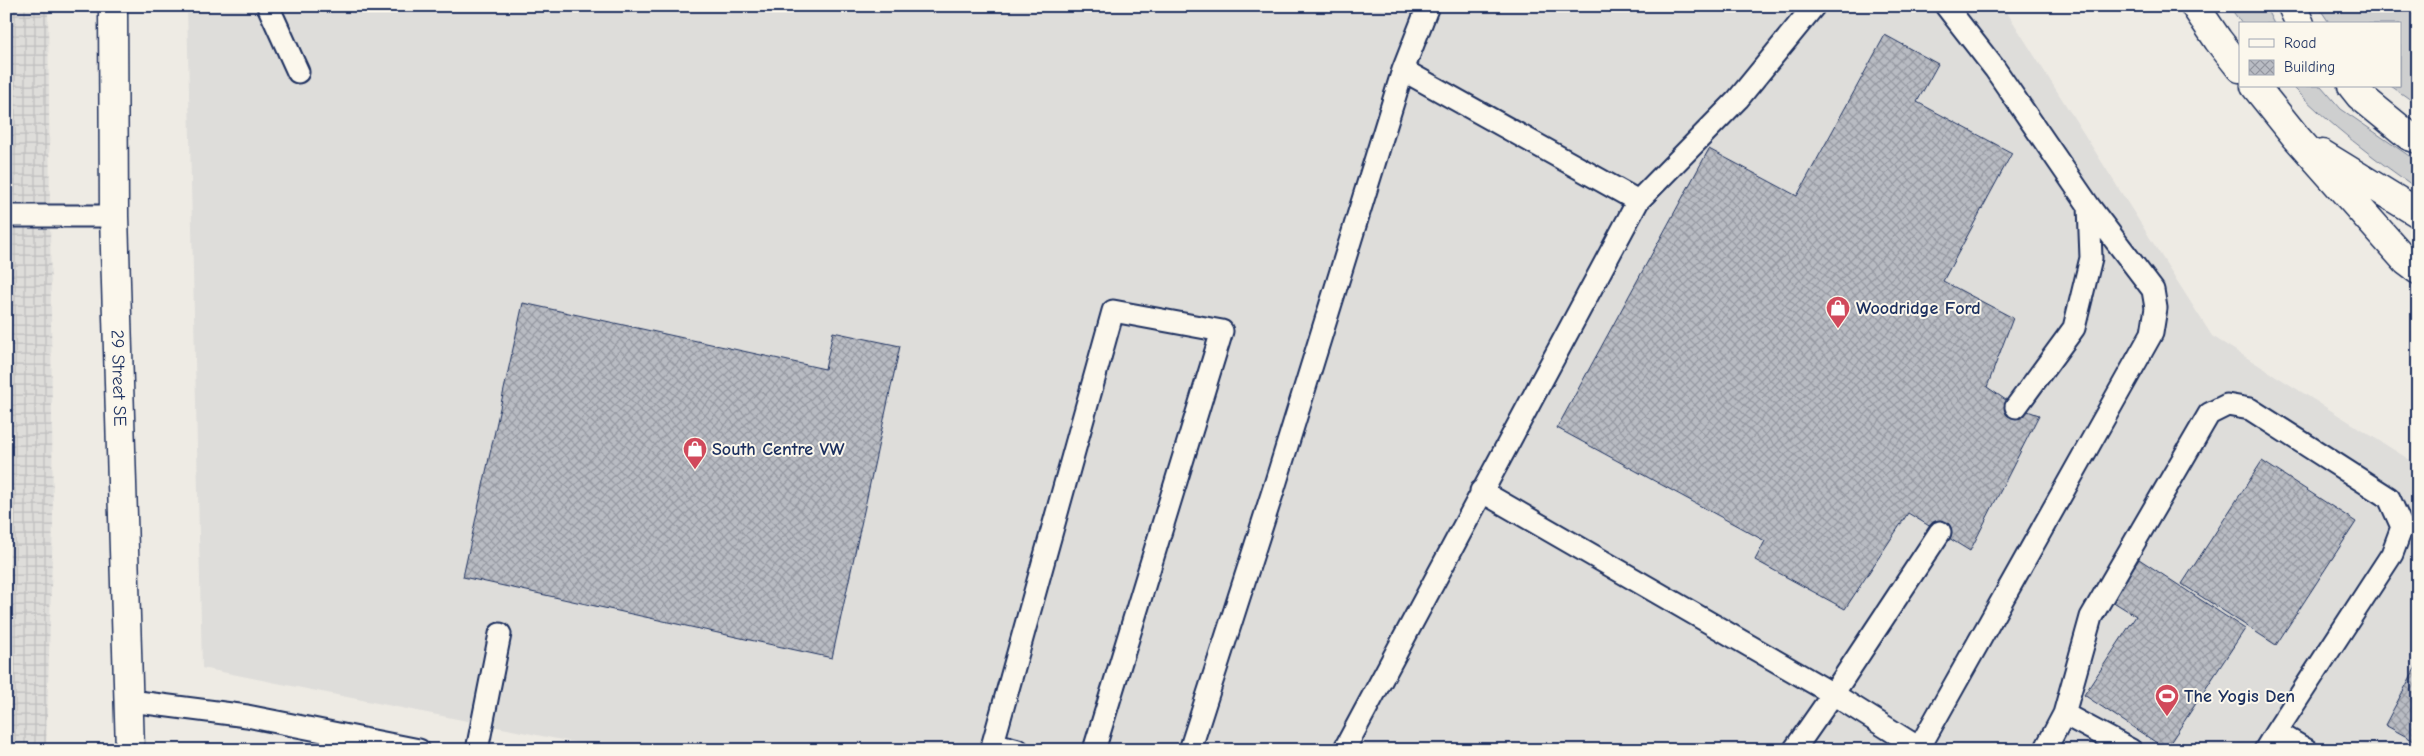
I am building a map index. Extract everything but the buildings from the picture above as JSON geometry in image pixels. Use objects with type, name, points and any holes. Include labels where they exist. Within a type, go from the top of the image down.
[{"type":"main road","name":"29 Street SE","points":[[113,6],[114,216],[130,750]]},
{"type":"main road","points":[[2195,6],[2239,67]]},
{"type":"main road","points":[[2292,6],[2299,22]]},
{"type":"main road","points":[[2257,88],[2296,137],[2406,261],[2418,270]]},
{"type":"main road","points":[[2354,88],[2360,96],[2409,136],[2418,139]]},
{"type":"main road","points":[[2296,137],[2418,213]]},
{"type":"lane","points":[[268,6],[298,72]]},
{"type":"lane","points":[[1190,750],[1274,488],[1403,70],[1428,6]]},
{"type":"lane","points":[[1344,750],[1388,664],[1432,587],[1481,491],[1638,201],[1738,100],[1814,6]]},
{"type":"lane","points":[[1481,491],[1833,694],[1919,749],[2152,333],[2156,308],[2153,290],[2089,206],[1995,69],[1946,6]]},
{"type":"lane","points":[[1403,70],[1638,201]]},
{"type":"lane","points":[[2016,407],[2074,328],[2090,258],[2089,206]]},
{"type":"lane","points":[[6,216],[114,216]]},
{"type":"lane","points":[[1018,750],[993,743],[1113,311],[1222,331],[1094,750]]},
{"type":"lane","points":[[2045,750],[2064,714],[2091,617],[2209,414],[2227,405],[2250,409],[2389,498],[2402,527],[2392,554],[2264,750]]},
{"type":"lane","points":[[1794,750],[1940,532]]},
{"type":"lane","points":[[478,750],[500,634]]},
{"type":"lane","points":[[130,701],[247,716],[419,750]]},
{"type":"lane","points":[[2064,714],[2130,750]]},
{"type":"lane","points":[[2276,732],[2307,750]]},
{"type":"shaded area","points":[[6,6],[48,6],[53,523],[46,750],[6,750]]},
{"type":"shaded area","points":[[187,6],[2003,6],[2212,336],[2418,465],[2418,750],[612,750],[202,668]]},
{"type":"shaded area","points":[[2229,6],[2265,6],[2273,22],[2241,22]]},
{"type":"shaded area","points":[[2318,6],[2418,6],[2418,105],[2394,88],[2402,88],[2402,22],[2329,22]]},
{"type":"shaded area","points":[[2294,88],[2323,88],[2341,109],[2418,162],[2418,189],[2352,140]]},
{"type":"place","name":"Woodridge Ford","points":[[1838,329]]},
{"type":"place","name":"South Centre VW","points":[[695,470]]},
{"type":"place","name":"The Yogis Den","points":[[2167,717]]}]
